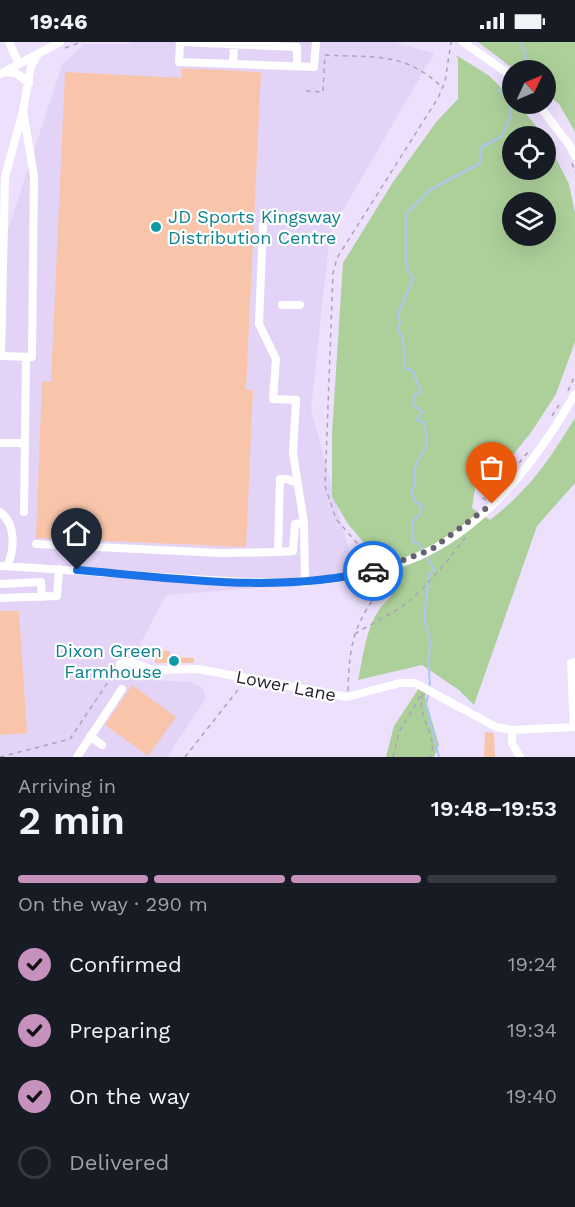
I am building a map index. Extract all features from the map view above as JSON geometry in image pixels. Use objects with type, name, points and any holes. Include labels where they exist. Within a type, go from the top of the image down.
[{"type":"street","points":[[9,42],[19,64]]},
{"type":"street","points":[[2,73],[60,42]]},
{"type":"street","points":[[297,67],[297,47],[181,42],[179,62],[297,67],[314,67],[316,42]]},
{"type":"street","points":[[463,42],[502,69]]},
{"type":"street","points":[[233,64],[234,44]]},
{"type":"street","points":[[23,111],[34,176],[32,357],[1,356],[5,177],[23,111],[31,66],[38,54]]},
{"type":"street","points":[[2,73],[16,74],[29,84]]},
{"type":"street","points":[[546,114],[575,156]]},
{"type":"street","points":[[263,225],[259,324],[276,359],[273,399],[296,400],[293,453],[304,523],[305,583]]},
{"type":"street","points":[[282,305],[300,305]]},
{"type":"street","points":[[24,512],[26,357]]},
{"type":"street","points":[[0,512],[7,518],[14,545],[4,566],[269,584],[305,583],[379,569],[424,554],[474,519],[510,488],[537,456],[575,394]]},
{"type":"street","points":[[0,443],[24,443]]},
{"type":"street","points":[[278,552],[280,479],[297,483]]},
{"type":"street","points":[[36,544],[220,554],[293,551],[295,524],[304,523]]},
{"type":"street","points":[[0,598],[57,596],[59,569]]},
{"type":"street","points":[[0,584],[41,582],[42,597]]},
{"type":"street","name":"Lower Lane","points":[[120,664],[130,662],[154,670],[198,669],[348,698],[400,683],[415,683],[481,721],[512,730],[574,727]]},
{"type":"street","points":[[574,727],[571,663],[575,662]]},
{"type":"street","points":[[77,757],[122,689]]},
{"type":"street","points":[[512,730],[512,743],[520,757]]},
{"type":"street","points":[[90,736],[102,745]]},
{"type":"path","points":[[348,698],[350,656],[355,634],[368,605],[387,582],[379,569],[336,519],[325,486],[333,273],[337,258],[443,87],[452,42]]},
{"type":"path","points":[[306,91],[322,92],[325,55],[393,58],[423,69],[443,87]]},
{"type":"path","points":[[552,416],[575,375]]},
{"type":"path","points":[[483,498],[516,467],[529,450]]},
{"type":"path","points":[[355,634],[407,603],[430,582]]},
{"type":"path","points":[[0,757],[70,739],[120,664]]},
{"type":"path","points":[[185,757],[246,677]]},
{"type":"path","points":[[393,757],[399,732],[426,688]]},
{"type":"path","points":[[426,688],[420,702],[423,719],[432,741],[430,757]]},
{"type":"shaded area","points":[[132,42],[393,42],[434,53],[330,233],[311,409],[357,580],[166,595],[125,673],[153,680],[190,682],[203,688],[206,698],[167,757],[0,757],[0,254],[62,65],[84,44],[128,44]]},
{"type":"green space","points":[[478,42],[575,42],[575,132],[556,102],[556,60],[502,60]]},
{"type":"green space","points":[[456,55],[488,75],[502,88],[502,114],[526,114],[536,126],[502,126],[502,180],[556,180],[556,159],[569,184],[575,213],[575,342],[556,394],[510,459],[475,488],[472,508],[490,520],[504,508],[538,473],[575,418],[575,483],[537,526],[474,705],[459,690],[422,665],[358,680],[367,637],[373,621],[398,583],[348,524],[332,497],[332,433],[343,263],[393,182],[437,121],[458,99],[458,59]]},
{"type":"green space","points":[[419,688],[428,690],[425,697],[439,745],[434,757],[386,757],[394,726]]},
{"type":"building","name":"JD Sports Kingsway Distribution Centre","points":[[182,68],[261,72],[246,390],[253,390],[246,547],[36,538],[42,381],[51,382],[65,72],[182,78]]},
{"type":"building","points":[[0,611],[19,611],[27,733],[0,735]]},
{"type":"building","name":"Dixon Green Farmhouse","points":[[161,651],[170,651],[170,657],[194,658],[194,663],[155,663],[155,654],[160,654]]},
{"type":"building","points":[[132,685],[176,717],[148,756],[105,725]]},
{"type":"building","points":[[485,732],[494,733],[495,757],[484,757]]},
{"type":"waterway","points":[[521,42],[526,57],[524,60]]},
{"type":"waterway","points":[[430,685],[428,658],[431,643],[424,619],[429,575],[434,569],[419,544],[413,542],[412,522],[420,515],[422,507],[415,501],[411,490],[415,486],[415,467],[427,444],[425,423],[417,420],[423,412],[413,405],[414,395],[421,393],[413,371],[405,368],[403,338],[398,330],[400,323],[398,314],[413,279],[406,267],[406,214],[430,190],[480,163],[481,147],[501,137],[511,115],[511,100],[499,90]]},
{"type":"waterway","points":[[428,695],[426,705],[439,757]]},
{"type":"way so far","points":[[373,571],[407,561],[431,550],[492,504]]},
{"type":"place","name":"JD Sports Kingsway Distribution Centre","points":[[156,227]]},
{"type":"place","name":"Dixon Green Farmhouse","points":[[174,661]]},
{"type":"route","points":[[77,570],[280,584],[343,578],[373,571]]}]
